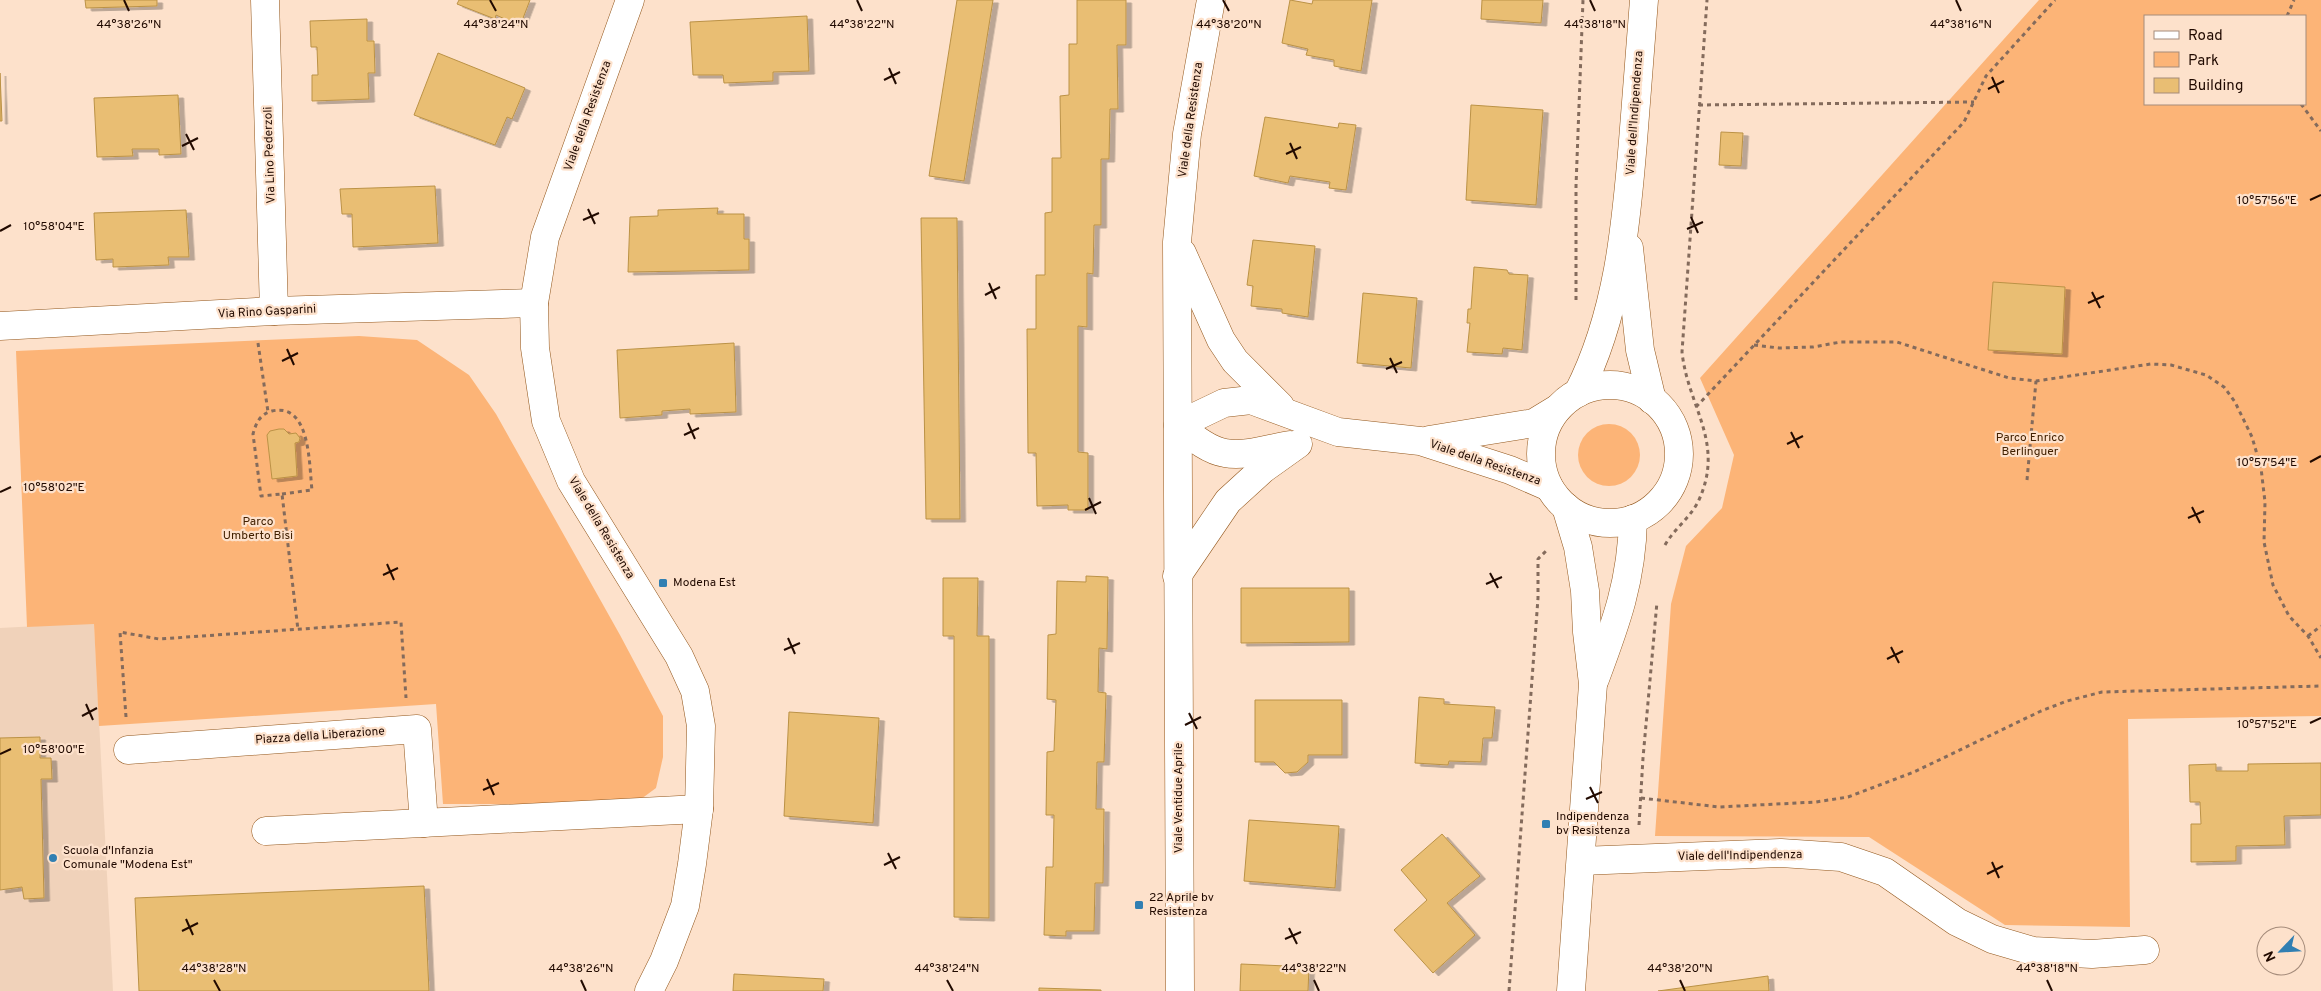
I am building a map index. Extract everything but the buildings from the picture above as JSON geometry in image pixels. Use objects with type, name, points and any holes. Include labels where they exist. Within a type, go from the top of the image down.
[{"type":"street","name":"Via Lino Pederzoli","points":[[264,311],[265,0]]},
{"type":"street","name":"Viale della Resistenza","points":[[630,0],[545,237],[534,303],[535,348],[546,422],[571,481],[679,656],[695,691],[701,726],[699,809],[685,906],[664,962],[649,991]]},
{"type":"street","name":"Viale della Resistenza","points":[[1178,425],[1177,242],[1187,134],[1211,0]]},
{"type":"street","name":"Viale dell'Indipendenza","points":[[1568,401],[1599,347],[1614,287],[1626,225],[1644,0]]},
{"type":"street","name":"Viale dell'Indipendenza","points":[[1626,225],[1640,350],[1652,400]]},
{"type":"street","name":"Viale della Resistenza","points":[[1177,242],[1211,320],[1235,361],[1260,388],[1291,415]]},
{"type":"street","name":"Via Rino Gasparini","points":[[0,326],[264,311],[534,303]]},
{"type":"street","points":[[1558,497],[1578,515],[1605,523],[1619,523],[1648,512],[1661,501],[1677,473],[1679,457],[1673,425],[1664,411],[1652,400],[1635,390],[1616,385],[1596,386],[1568,401],[1548,423],[1542,447],[1543,472],[1558,497],[1578,547],[1585,590],[1587,632],[1594,684],[1571,991]]},
{"type":"street","name":"Viale della Resistenza","points":[[1178,425],[1224,403],[1251,400],[1338,432],[1420,441],[1446,439],[1534,423],[1568,401]]},
{"type":"street","name":"Viale della Resistenza","points":[[1178,425],[1210,447],[1223,453],[1234,454],[1298,444],[1338,432]]},
{"type":"street","name":"Viale Ventidue Aprile","points":[[1178,425],[1177,576],[1180,991]]},
{"type":"street","name":"Viale della Resistenza","points":[[1420,441],[1510,470],[1558,497]]},
{"type":"street","points":[[1177,576],[1228,501],[1263,468],[1298,444]]},
{"type":"street","points":[[1594,684],[1626,587],[1632,552],[1633,519]]},
{"type":"street","points":[[408,729],[417,729],[424,822]]},
{"type":"street","name":"Piazza della Liberazione","points":[[128,750],[408,729]]},
{"type":"street","points":[[266,831],[699,809]]},
{"type":"street","name":"Viale dell'Indipendenza","points":[[1581,861],[1781,853],[1841,857],[1885,872],[1957,922],[1992,939],[2033,951],[2092,954],[2145,950]]},
{"type":"path","points":[[1663,548],[1670,536],[1690,515],[1705,484],[1708,447],[1704,426],[1684,368],[1682,352],[1707,0]]},
{"type":"path","points":[[1696,407],[1964,122],[1986,76],[2055,0]]},
{"type":"path","points":[[2288,15],[2294,0]]},
{"type":"path","points":[[1699,105],[1974,102]]},
{"type":"path","points":[[2302,105],[2321,131]]},
{"type":"path","points":[[264,311],[268,412]]},
{"type":"path","points":[[1754,345],[1779,348],[1813,347],[1849,342],[1897,342],[2009,378],[2036,381],[2151,364],[2171,365],[2206,375],[2224,387],[2235,402],[2252,437],[2262,468],[2265,502],[2264,542],[2273,586],[2289,616],[2308,636],[2321,658]]},
{"type":"path","points":[[2027,480],[2036,381]]},
{"type":"path","points":[[277,410],[293,414],[299,420],[304,430],[312,490],[282,494],[261,496],[253,434],[258,421],[268,412],[277,410]]},
{"type":"path","points":[[282,494],[298,630]]},
{"type":"path","points":[[1637,859],[1658,594]]},
{"type":"path","points":[[128,750],[120,632],[159,639],[400,622],[408,729]]},
{"type":"path","points":[[2308,636],[2321,626]]},
{"type":"path","points":[[1641,798],[1719,807],[1816,802],[1848,797],[1914,772],[2041,711],[2066,701],[2102,692],[2321,686]]},
{"type":"shaded area","name":"Scuola d'Infanzia Comunale \"Modena Est\"","points":[[94,623],[113,991],[0,991],[0,628]]},
{"type":"green space","name":"Parco Enrico Berlinguer","points":[[2039,0],[2321,0],[2321,716],[2128,719],[2130,927],[2005,925],[1869,837],[1655,836],[1671,604],[1686,546],[1722,508],[1734,455],[1700,378]]},
{"type":"green space","name":"Parco Umberto Bisi","points":[[359,336],[417,340],[469,375],[496,414],[620,635],[663,716],[663,757],[656,788],[637,802],[615,804],[443,804],[436,704],[99,726],[94,624],[27,627],[16,351]]},
{"type":"green space","points":[[1603,424],[1615,424],[1631,433],[1638,443],[1640,455],[1638,467],[1631,477],[1615,486],[1603,486],[1592,481],[1583,472],[1578,461],[1578,449],[1583,438],[1592,429]]},
{"type":"place","name":"Modena Est","points":[[663,583]]},
{"type":"place","name":"Indipendenza bv Resistenza","points":[[1546,824]]},
{"type":"place","name":"Scuola d'Infanzia Comunale \"Modena Est\"","points":[[53,858]]},
{"type":"place","name":"22 Aprile bv Resistenza","points":[[1139,905]]}]
